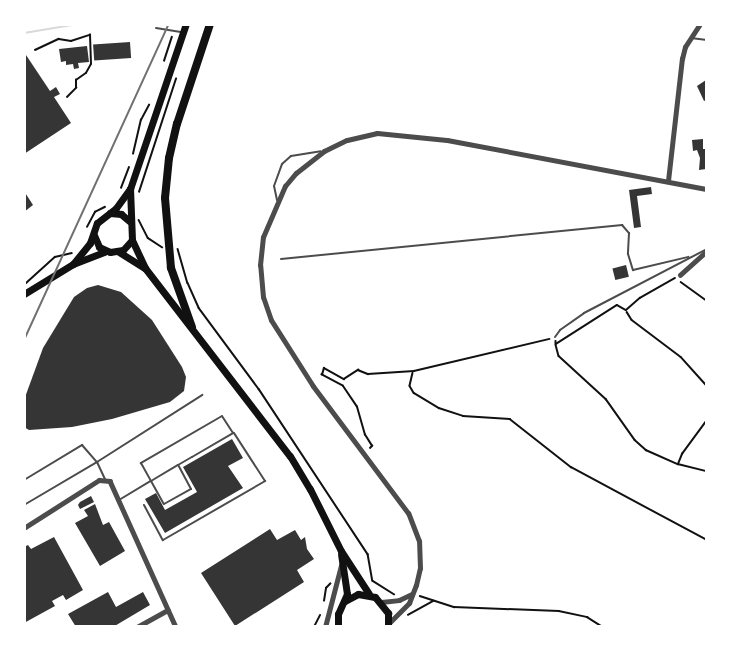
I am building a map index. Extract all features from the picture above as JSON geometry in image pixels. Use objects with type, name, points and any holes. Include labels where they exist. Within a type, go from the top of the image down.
[{"type":"highway","points":[[192,327],[171,268],[165,198],[169,158],[177,124],[210,24]]},
{"type":"main road","points":[[129,221],[130,189],[185,28]]},
{"type":"main road","points":[[73,264],[90,243],[97,223],[130,189]]},
{"type":"main road","points":[[109,209],[121,214],[129,221],[134,232],[132,240],[119,252]]},
{"type":"main road","points":[[94,235],[99,246],[107,251]]},
{"type":"main road","points":[[132,240],[145,268],[290,456],[310,489],[341,551],[369,594],[381,602],[388,613],[388,625]]},
{"type":"main road","points":[[24,294],[73,264],[107,251],[119,252],[145,268]]},
{"type":"main road","points":[[336,624],[347,594],[341,551]]},
{"type":"main road","points":[[343,603],[354,596],[369,594]]},
{"type":"street","points":[[668,181],[682,59],[700,24]]},
{"type":"street","points":[[388,625],[409,603],[413,593],[421,556],[415,526],[408,513],[313,386],[271,320],[263,297],[260,265],[263,237],[277,200],[296,173],[324,151],[347,140],[377,133],[404,135],[707,189]]},
{"type":"street","points":[[680,275],[707,250]]},
{"type":"street","points":[[24,528],[99,480],[105,478],[110,481],[177,627]]},
{"type":"street","points":[[325,627],[342,560]]},
{"type":"street","points":[[381,602],[399,600],[413,593]]},
{"type":"street","points":[[137,627],[168,610]]},
{"type":"lane","points":[[156,28],[174,31],[185,28]]},
{"type":"lane","points":[[691,38],[707,39]]},
{"type":"lane","points":[[277,200],[274,186],[282,164],[291,156],[324,151]]},
{"type":"lane","points":[[281,259],[622,225],[629,233],[628,254],[633,270],[688,257],[707,250]]},
{"type":"lane","points":[[555,337],[560,330],[584,313],[688,257]]},
{"type":"lane","points":[[24,505],[202,395]]},
{"type":"lane","points":[[144,505],[163,540],[265,481],[222,416],[141,463],[164,504],[191,489],[178,465]]},
{"type":"lane","points":[[119,500],[233,433]]},
{"type":"lane","points":[[24,480],[82,445],[97,462],[105,478]]},
{"type":"path","points":[[164,66],[174,31]]},
{"type":"path","points":[[35,50],[59,39],[71,41],[90,35],[91,64],[86,73],[76,80],[76,88],[67,97]]},
{"type":"path","points":[[133,157],[141,120],[153,99]]},
{"type":"path","points":[[138,194],[162,128]]},
{"type":"path","points":[[120,189],[129,167]]},
{"type":"path","points":[[86,230],[95,212],[109,209]]},
{"type":"path","points":[[139,220],[148,238],[162,247]]},
{"type":"path","points":[[176,248],[180,251],[191,293],[206,320],[259,389],[368,554],[373,581],[397,596]]},
{"type":"path","points":[[24,284],[55,257],[74,252]]},
{"type":"path","points":[[626,310],[640,298],[680,275],[683,285],[707,301]]},
{"type":"path","points":[[556,344],[617,305],[626,310],[632,320],[681,357],[707,386]]},
{"type":"path","points":[[368,450],[372,446],[365,435],[357,407],[343,386],[321,375],[324,368],[344,379],[358,370],[368,374],[414,371],[555,337],[559,356],[606,399],[635,441],[646,450],[678,464],[707,471]]},
{"type":"path","points":[[414,371],[410,386],[414,393],[439,408],[463,416],[510,419],[571,467],[707,540]]},
{"type":"path","points":[[678,464],[682,454],[707,420]]},
{"type":"path","points":[[323,604],[326,588],[333,582]]},
{"type":"path","points":[[413,593],[433,601],[474,609],[525,608],[559,611],[587,618],[603,627]]},
{"type":"path","points":[[407,615],[433,601]]},
{"type":"path","points":[[314,627],[321,613]]},
{"type":"building","points":[[130,42],[131,58],[94,61],[93,45]]},
{"type":"building","points":[[87,46],[89,62],[78,63],[79,68],[74,69],[73,64],[66,65],[66,61],[61,62],[59,49]]},
{"type":"building","points":[[24,52],[50,91],[56,87],[60,94],[54,97],[71,123],[24,154]]},
{"type":"building","points":[[706,80],[707,100],[704,101],[697,86]]},
{"type":"building","points":[[703,139],[703,149],[707,149],[707,164],[706,169],[699,170],[700,158],[697,150],[693,151],[692,140]]},
{"type":"building","points":[[651,187],[652,194],[637,196],[641,227],[634,228],[629,190]]},
{"type":"building","points":[[24,191],[33,205],[24,212]]},
{"type":"building","points":[[626,265],[629,277],[615,280],[612,268]]},
{"type":"building","points":[[98,285],[121,292],[152,320],[182,367],[186,377],[184,391],[170,402],[112,419],[72,427],[29,430],[24,427],[24,400],[43,348],[74,297],[87,288]]},
{"type":"building","points":[[232,439],[243,458],[228,466],[243,488],[165,533],[145,499],[156,493],[165,510],[197,492],[183,467]]},
{"type":"building","points":[[91,496],[94,502],[80,509],[78,505],[80,502]]},
{"type":"building","points":[[95,504],[103,525],[109,522],[125,551],[100,566],[75,523],[88,516],[84,510]]},
{"type":"building","points":[[270,529],[277,540],[295,530],[301,540],[305,537],[307,549],[314,559],[297,570],[304,582],[235,626],[201,573]]},
{"type":"building","points":[[54,537],[83,590],[66,600],[63,595],[52,601],[55,606],[24,623],[24,547],[28,545],[31,549]]},
{"type":"building","points":[[108,592],[116,607],[143,592],[150,605],[113,627],[76,627],[68,614]]},
{"type":"waterway","points":[[24,33],[78,24]]},
{"type":"railway","points":[[24,340],[169,24]]}]
